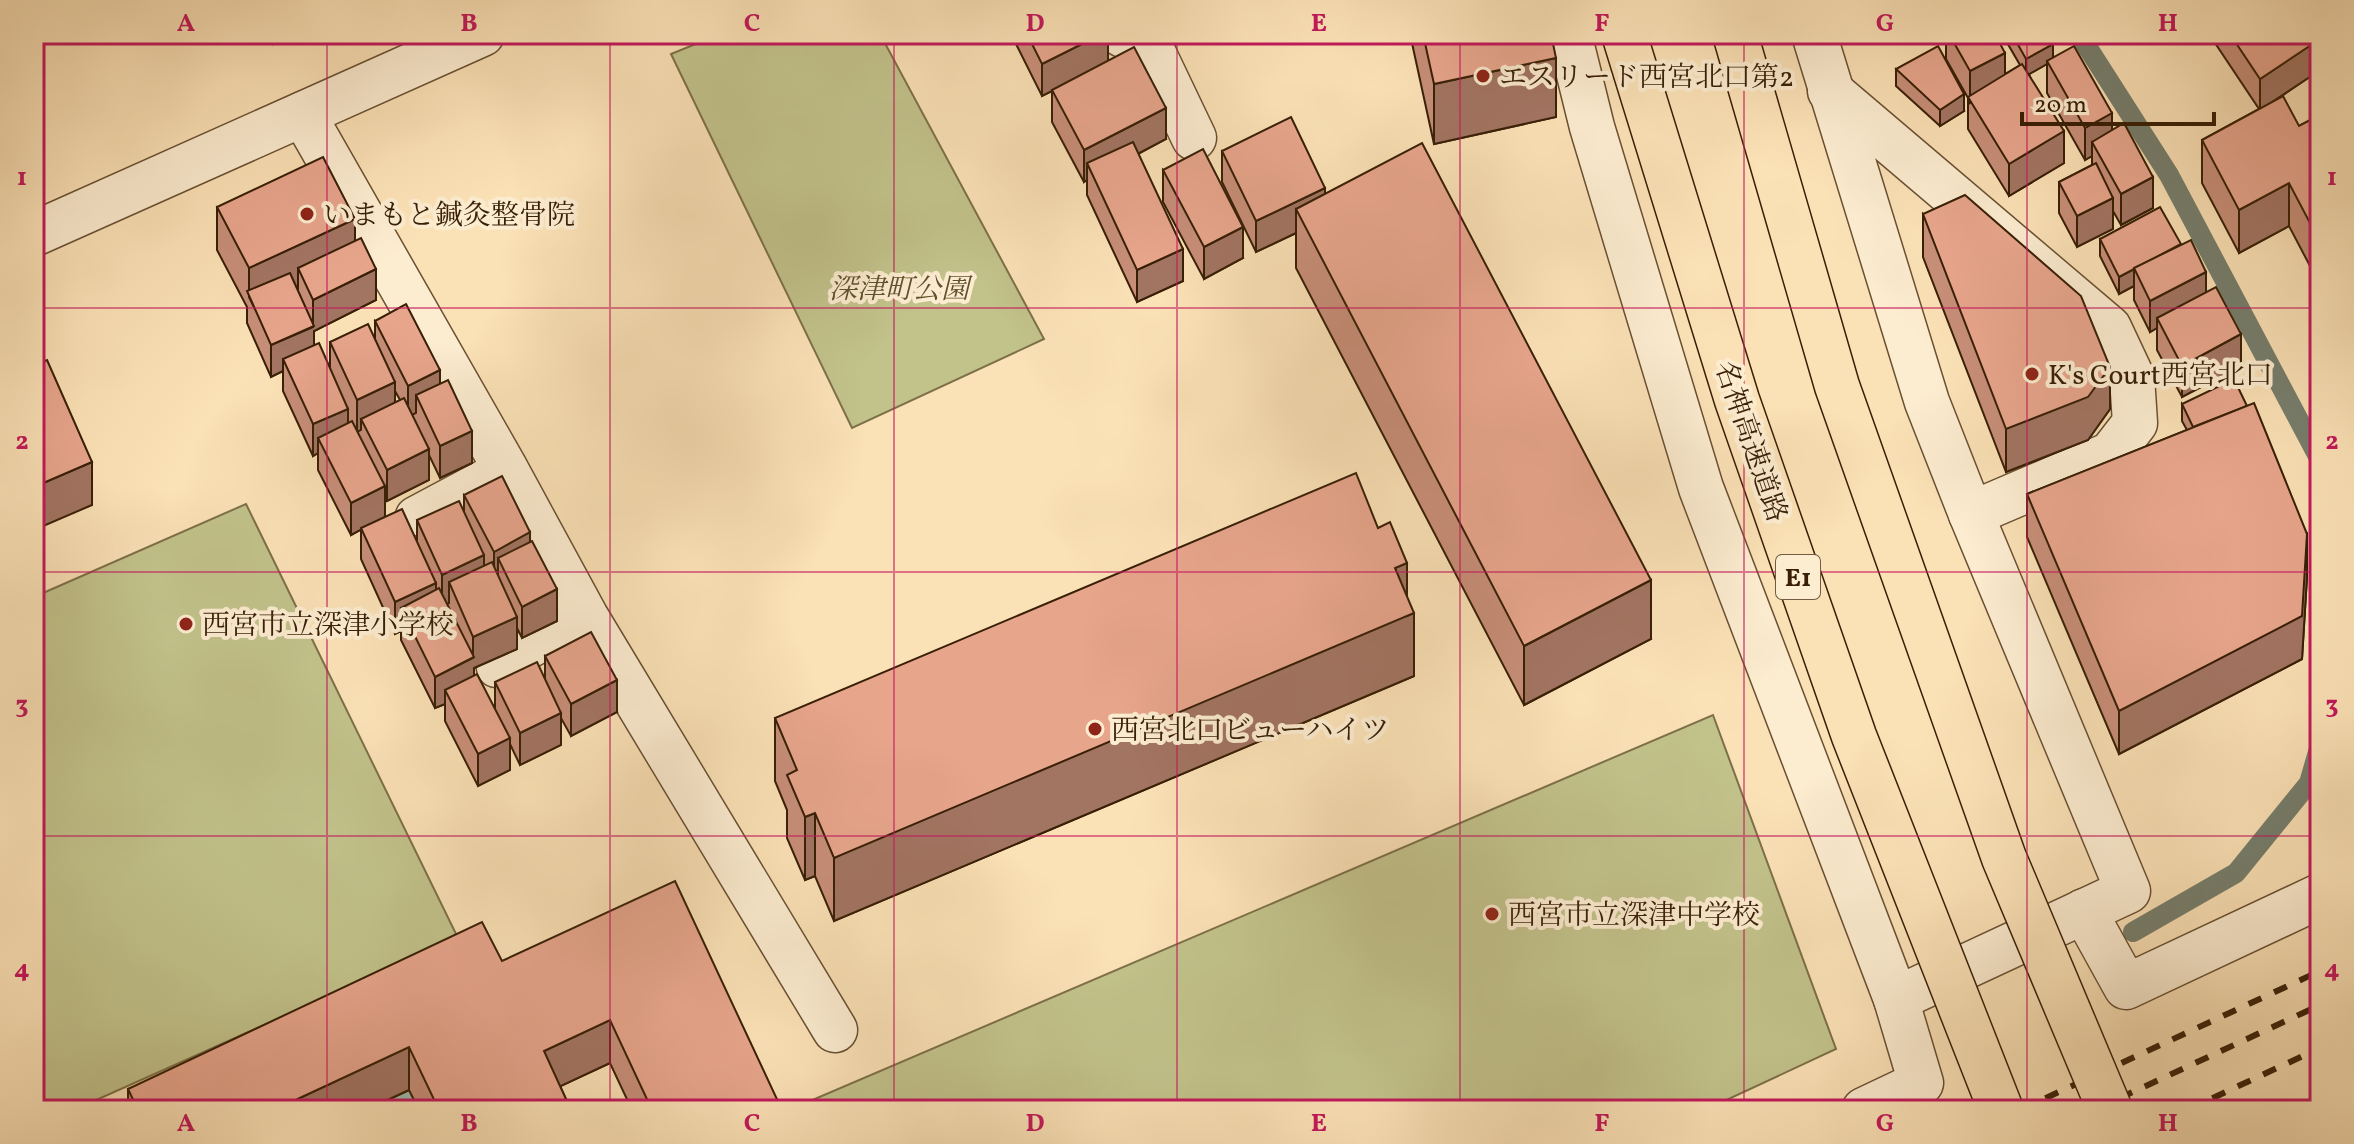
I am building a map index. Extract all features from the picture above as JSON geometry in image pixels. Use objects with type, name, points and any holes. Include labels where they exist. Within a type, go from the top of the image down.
[{"type":"highway","name":"名神高速道路","points":[[1624,34],[1737,400],[1854,736],[2001,1110]]},
{"type":"highway","points":[[1735,34],[1837,386],[2004,858],[2110,1110]]},
{"type":"street","points":[[34,234],[482,34]]},
{"type":"street","points":[[1121,34],[1152,50],[1194,138]]},
{"type":"street","points":[[1569,34],[1592,127],[1701,488],[1896,999],[1921,1083],[1864,1110]]},
{"type":"street","points":[[1814,34],[1927,402],[2128,891],[1896,999]]},
{"type":"street","points":[[1830,91],[2109,328],[2132,377],[2135,423],[2111,454],[1971,514]]},
{"type":"street","points":[[303,114],[505,468],[586,617],[835,1030]]},
{"type":"street","points":[[2084,911],[2126,987],[2320,896]]},
{"type":"lane","points":[[415,516],[505,468]]},
{"type":"lane","points":[[496,668],[586,617]]},
{"type":"green space","name":"深津町公園","points":[[720,34],[880,34],[1044,339],[852,428],[671,54]]},
{"type":"green space","name":"西宮市立深津小学校","points":[[246,504],[458,938],[74,1110],[34,1110],[34,597]]},
{"type":"green space","name":"西宮市立深津中学校","points":[[1713,715],[1836,1049],[1705,1110],[814,1110],[810,1101]]},
{"type":"water","points":[[409,1090],[419,1110],[366,1110]]},
{"type":"building","points":[[1027,34],[1102,34],[1042,64]]},
{"type":"building","points":[[1423,34],[1551,34],[1556,58],[1434,84]]},
{"type":"building","points":[[1949,34],[1995,34],[2005,53],[1970,71]]},
{"type":"building","points":[[2012,34],[2048,34],[2053,44],[2026,59]]},
{"type":"building","points":[[2230,34],[2320,34],[2320,39],[2260,79]]},
{"type":"building","points":[[1938,46],[1964,94],[1940,110],[1896,69]]},
{"type":"building","points":[[2074,46],[2112,113],[2085,128],[2047,61]]},
{"type":"building","points":[[1134,47],[1166,108],[1084,150],[1052,90]]},
{"type":"building","points":[[2022,64],[2064,131],[2009,164],[1968,97]]},
{"type":"building","points":[[2283,96],[2299,126],[2320,115],[2320,242],[2289,183],[2239,210],[2202,140]]},
{"type":"building","points":[[1291,117],[1325,188],[1256,221],[1222,151]]},
{"type":"building","points":[[2124,123],[2153,177],[2121,194],[2092,142]]},
{"type":"building","points":[[1133,142],[1183,249],[1137,270],[1087,163]]},
{"type":"building","points":[[1422,143],[1651,580],[1524,646],[1296,209]]},
{"type":"building","points":[[1203,149],[1243,227],[1204,247],[1163,170]]},
{"type":"building","points":[[323,157],[355,219],[249,268],[217,207]]},
{"type":"building","points":[[2096,163],[2113,198],[2077,216],[2059,182]]},
{"type":"building","name":"K's Court西宮北口","points":[[1965,195],[2081,296],[2110,367],[2088,397],[2006,429],[1923,214]]},
{"type":"building","points":[[2160,207],[2181,244],[2119,277],[2100,239]]},
{"type":"building","points":[[361,238],[376,269],[313,300],[298,268]]},
{"type":"building","points":[[2191,240],[2206,272],[2150,301],[2134,268]]},
{"type":"building","points":[[290,273],[314,326],[271,345],[247,291]]},
{"type":"building","points":[[2216,287],[2241,334],[2182,366],[2157,318]]},
{"type":"building","points":[[406,304],[440,370],[408,386],[375,321]]},
{"type":"building","points":[[368,324],[395,382],[357,400],[330,342]]},
{"type":"building","points":[[319,343],[348,409],[313,424],[283,359]]},
{"type":"building","points":[[47,360],[92,462],[34,487],[34,366]]},
{"type":"building","points":[[2234,379],[2247,406],[2193,427],[2182,404]]},
{"type":"building","points":[[448,380],[472,431],[440,446],[416,395]]},
{"type":"building","points":[[404,398],[429,449],[387,470],[361,419]]},
{"type":"building","points":[[2254,403],[2307,534],[2302,616],[2119,711],[2027,494]]},
{"type":"building","points":[[352,421],[385,486],[351,503],[318,438]]},
{"type":"building","points":[[1356,473],[1378,528],[1390,522],[1407,563],[1395,568],[1414,613],[834,858],[815,813],[805,817],[787,775],[797,770],[775,718]]},
{"type":"building","points":[[502,476],[530,532],[494,552],[464,495]]},
{"type":"building","points":[[459,501],[484,555],[442,575],[417,520]]},
{"type":"building","points":[[402,509],[436,583],[395,602],[361,528]]},
{"type":"building","points":[[532,541],[557,589],[522,607],[498,558]]},
{"type":"building","points":[[492,562],[517,617],[473,637],[449,582]]},
{"type":"building","points":[[439,588],[474,657],[435,677],[401,608]]},
{"type":"building","points":[[591,632],[617,680],[571,704],[545,656]]},
{"type":"building","points":[[537,662],[561,713],[520,733],[495,682]]},
{"type":"building","points":[[477,674],[510,738],[478,754],[445,690]]},
{"type":"building","points":[[675,881],[782,1110],[652,1110],[610,1020],[544,1051],[571,1110],[439,1110],[409,1047],[274,1110],[138,1110],[128,1089],[482,922],[502,961]]},
{"type":"waterway","points":[[2079,34],[2169,175],[2320,460]]},
{"type":"waterway","points":[[2133,932],[2236,873],[2309,783],[2320,745]]},
{"type":"railway","points":[[2020,1110],[2320,971]]},
{"type":"railway","points":[[2094,1110],[2320,1005]]},
{"type":"railway","points":[[2187,1110],[2320,1048]]},
{"type":"railway","points":[[2285,1110],[2320,1094]]},
{"type":"place","name":"エスリード西宮北口第2","points":[[1483,76]]},
{"type":"place","name":"いまもと鍼灸整骨院","points":[[307,214]]},
{"type":"place","name":"K's Court西宮北口","points":[[2032,374]]},
{"type":"place","name":"西宮市立深津小学校","points":[[186,624]]},
{"type":"place","name":"西宮北口ビューハイツ","points":[[1095,729]]},
{"type":"place","name":"西宮市立深津中学校","points":[[1492,914]]}]
